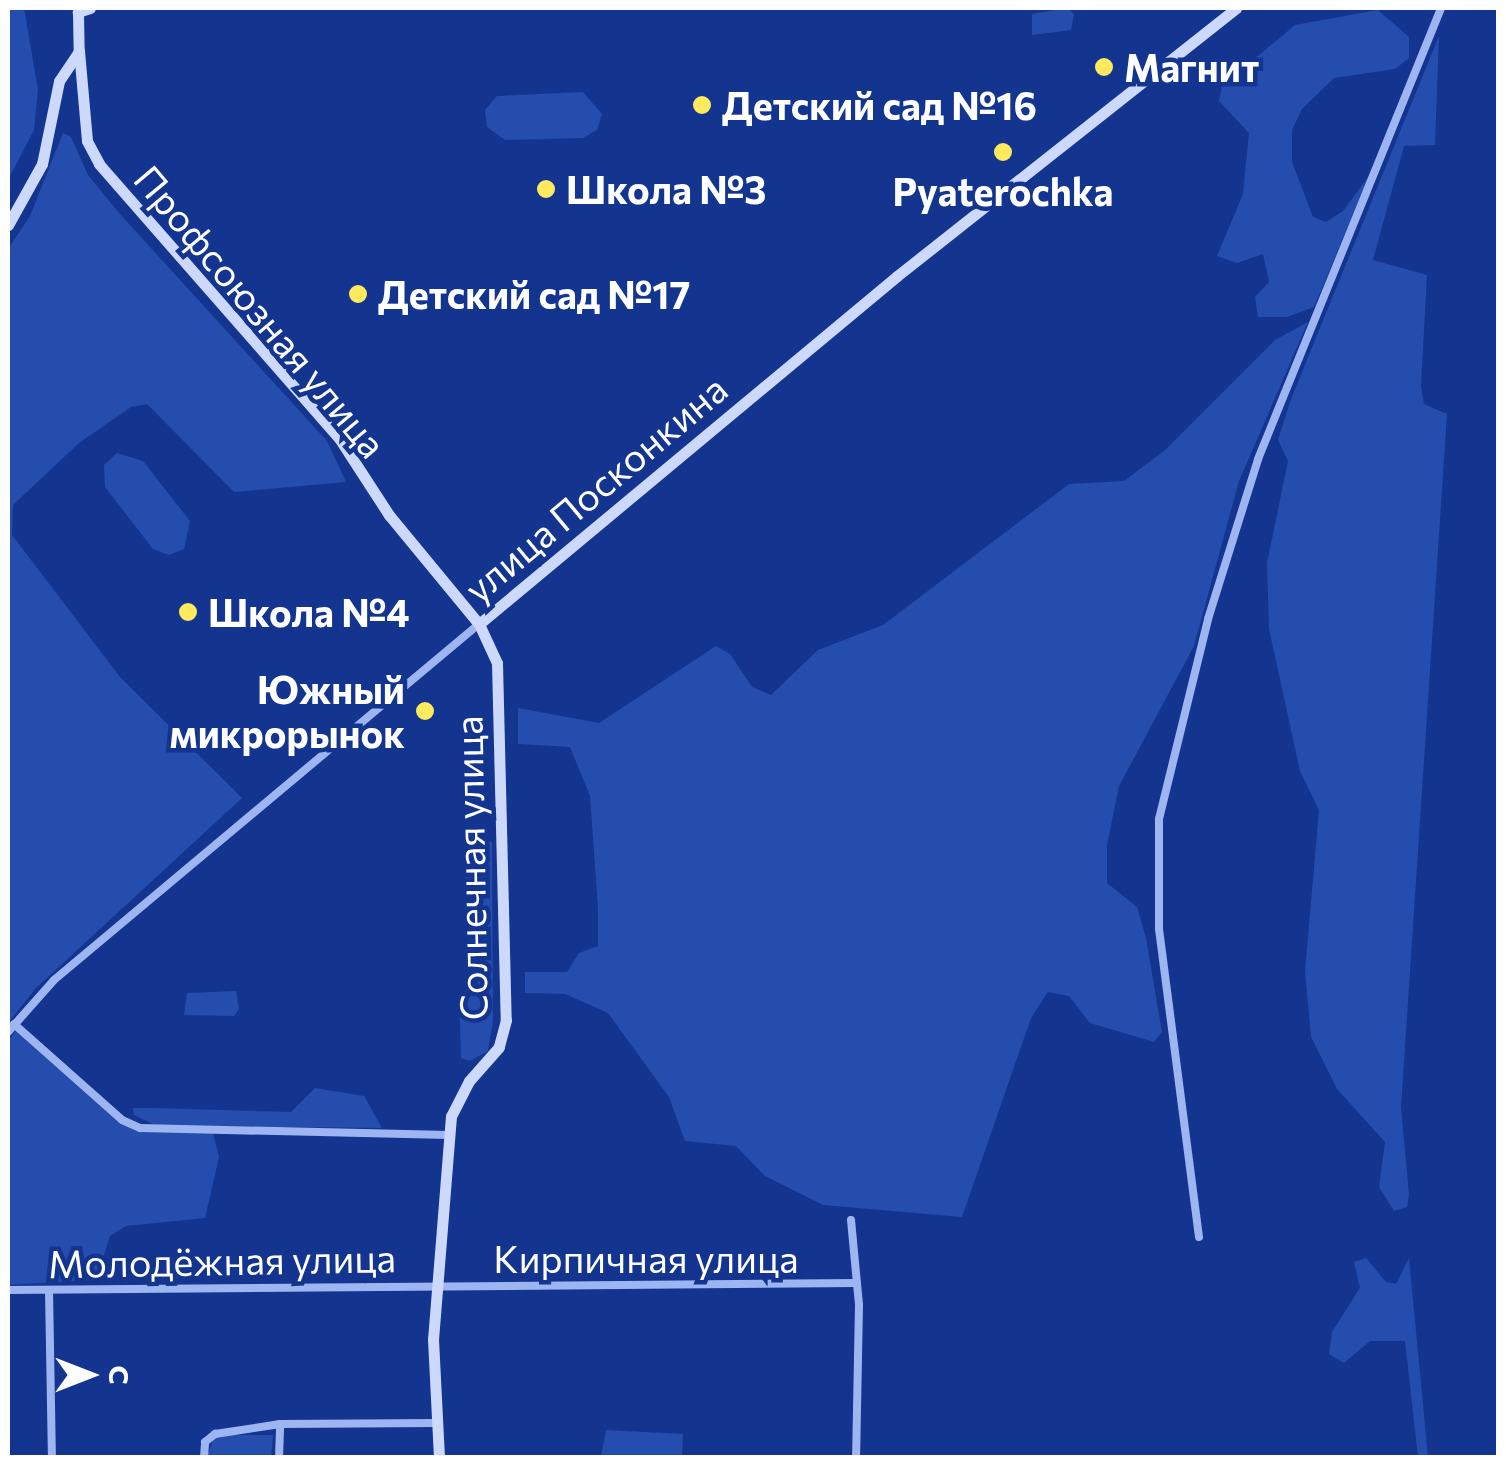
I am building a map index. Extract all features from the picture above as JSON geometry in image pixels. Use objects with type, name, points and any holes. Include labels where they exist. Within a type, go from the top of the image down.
[{"type":"street","name":"улица Посконкина","points":[[11,1028],[54,980],[478,624],[883,288],[1236,8]]},
{"type":"street","points":[[1200,1237],[1158,914],[1159,820],[1208,620],[1258,458],[1441,8]]},
{"type":"street","name":"Профсоюзная улица","points":[[80,9],[79,51],[87,141],[98,164],[338,438],[389,515],[478,624]]},
{"type":"street","points":[[8,225],[42,164],[59,81],[79,51]]},
{"type":"street","name":"Солнечная улица","points":[[439,1458],[437,1284],[449,1135],[454,1104],[495,1054],[506,1020],[497,662],[478,624]]},
{"type":"street","points":[[11,1028],[122,1120],[140,1128],[449,1135]]},
{"type":"street","points":[[851,1220],[856,1284],[856,1458]]},
{"type":"street","name":"Кирпичная улица","points":[[437,1284],[856,1284]]},
{"type":"street","name":"Молодёжная улица","points":[[8,1290],[437,1284]]},
{"type":"street","points":[[49,1290],[52,1458]]},
{"type":"street","points":[[204,1458],[206,1442],[215,1434],[280,1424],[436,1423]]},
{"type":"street","points":[[279,1458],[280,1424]]},
{"type":"shaded area","points":[[8,8],[24,8],[38,90],[34,130],[8,180]]},
{"type":"shaded area","points":[[1067,8],[1074,14],[1071,30],[1032,35],[1032,14]]},
{"type":"shaded area","points":[[1378,10],[1409,37],[1409,58],[1395,69],[1334,78],[1302,109],[1292,130],[1292,162],[1313,217],[1326,222],[1343,211],[1369,176],[1314,307],[1287,317],[1258,317],[1255,297],[1269,282],[1263,254],[1237,263],[1217,256],[1243,194],[1249,133],[1219,101],[1222,86],[1295,25]]},
{"type":"shaded area","points":[[1439,36],[1435,145],[1404,146],[1373,260],[1427,275],[1421,386],[1424,404],[1447,414],[1401,1107],[1409,1195],[1407,1207],[1394,1211],[1379,1187],[1385,1142],[1337,1089],[1311,1037],[1305,971],[1319,810],[1300,771],[1269,629],[1267,563],[1288,461],[1278,440],[1291,399]]},
{"type":"shaded area","points":[[583,92],[602,114],[597,130],[583,138],[505,140],[487,127],[485,110],[497,96]]},
{"type":"shaded area","points":[[63,133],[71,137],[88,175],[119,213],[327,441],[346,482],[234,492],[147,404],[131,407],[79,443],[13,505],[12,535],[120,677],[242,798],[36,988],[8,1023],[8,249],[30,216]]},
{"type":"shaded area","points":[[1308,322],[1239,481],[1194,646],[1119,786],[1107,845],[1107,883],[1137,907],[1162,1032],[1154,1042],[1090,1023],[1069,996],[1048,992],[1031,1018],[962,1217],[823,1205],[765,1176],[736,1146],[685,1141],[669,1097],[608,1013],[565,994],[525,993],[525,972],[567,972],[579,953],[598,946],[598,908],[590,796],[570,747],[518,744],[518,708],[599,723],[716,646],[730,654],[752,687],[771,695],[818,650],[883,625],[1069,484],[1124,481],[1164,451],[1275,340]]},
{"type":"shaded area","points":[[117,453],[143,461],[190,521],[184,549],[169,555],[153,549],[105,487],[104,465]]},
{"type":"shaded area","points":[[492,842],[493,1021],[488,1051],[470,1061],[461,1058],[459,993],[479,988],[464,912],[466,875],[485,858],[485,848],[473,844]]},
{"type":"shaded area","points":[[236,991],[239,1009],[234,1016],[184,1015],[187,993]]},
{"type":"shaded area","points":[[18,1028],[122,1120],[155,1132],[213,1133],[219,1157],[205,1218],[126,1226],[110,1236],[96,1280],[8,1285],[8,1041]]},
{"type":"shaded area","points":[[315,1088],[364,1096],[382,1128],[157,1126],[134,1115],[133,1108],[291,1112]]},
{"type":"shaded area","points":[[1366,1258],[1386,1282],[1396,1284],[1409,1258],[1428,1457],[1418,1457],[1405,1341],[1370,1341],[1344,1363],[1329,1354],[1332,1332],[1360,1288],[1354,1262]]},
{"type":"shaded area","points":[[606,1430],[683,1434],[682,1457],[601,1457]]},
{"type":"shaded area","points":[[273,1435],[271,1457],[206,1458],[214,1438]]},
{"type":"place","name":"Магнит","points":[[1104,67]]},
{"type":"place","name":"Детский сад №16","points":[[702,105]]},
{"type":"place","name":"Pyaterochka","points":[[1003,152]]},
{"type":"place","name":"Школа №3","points":[[546,189]]},
{"type":"place","name":"Детский сад №17","points":[[358,294]]},
{"type":"place","name":"Школа №4","points":[[188,612]]},
{"type":"place","name":"Южный микрорынок","points":[[425,711]]}]
